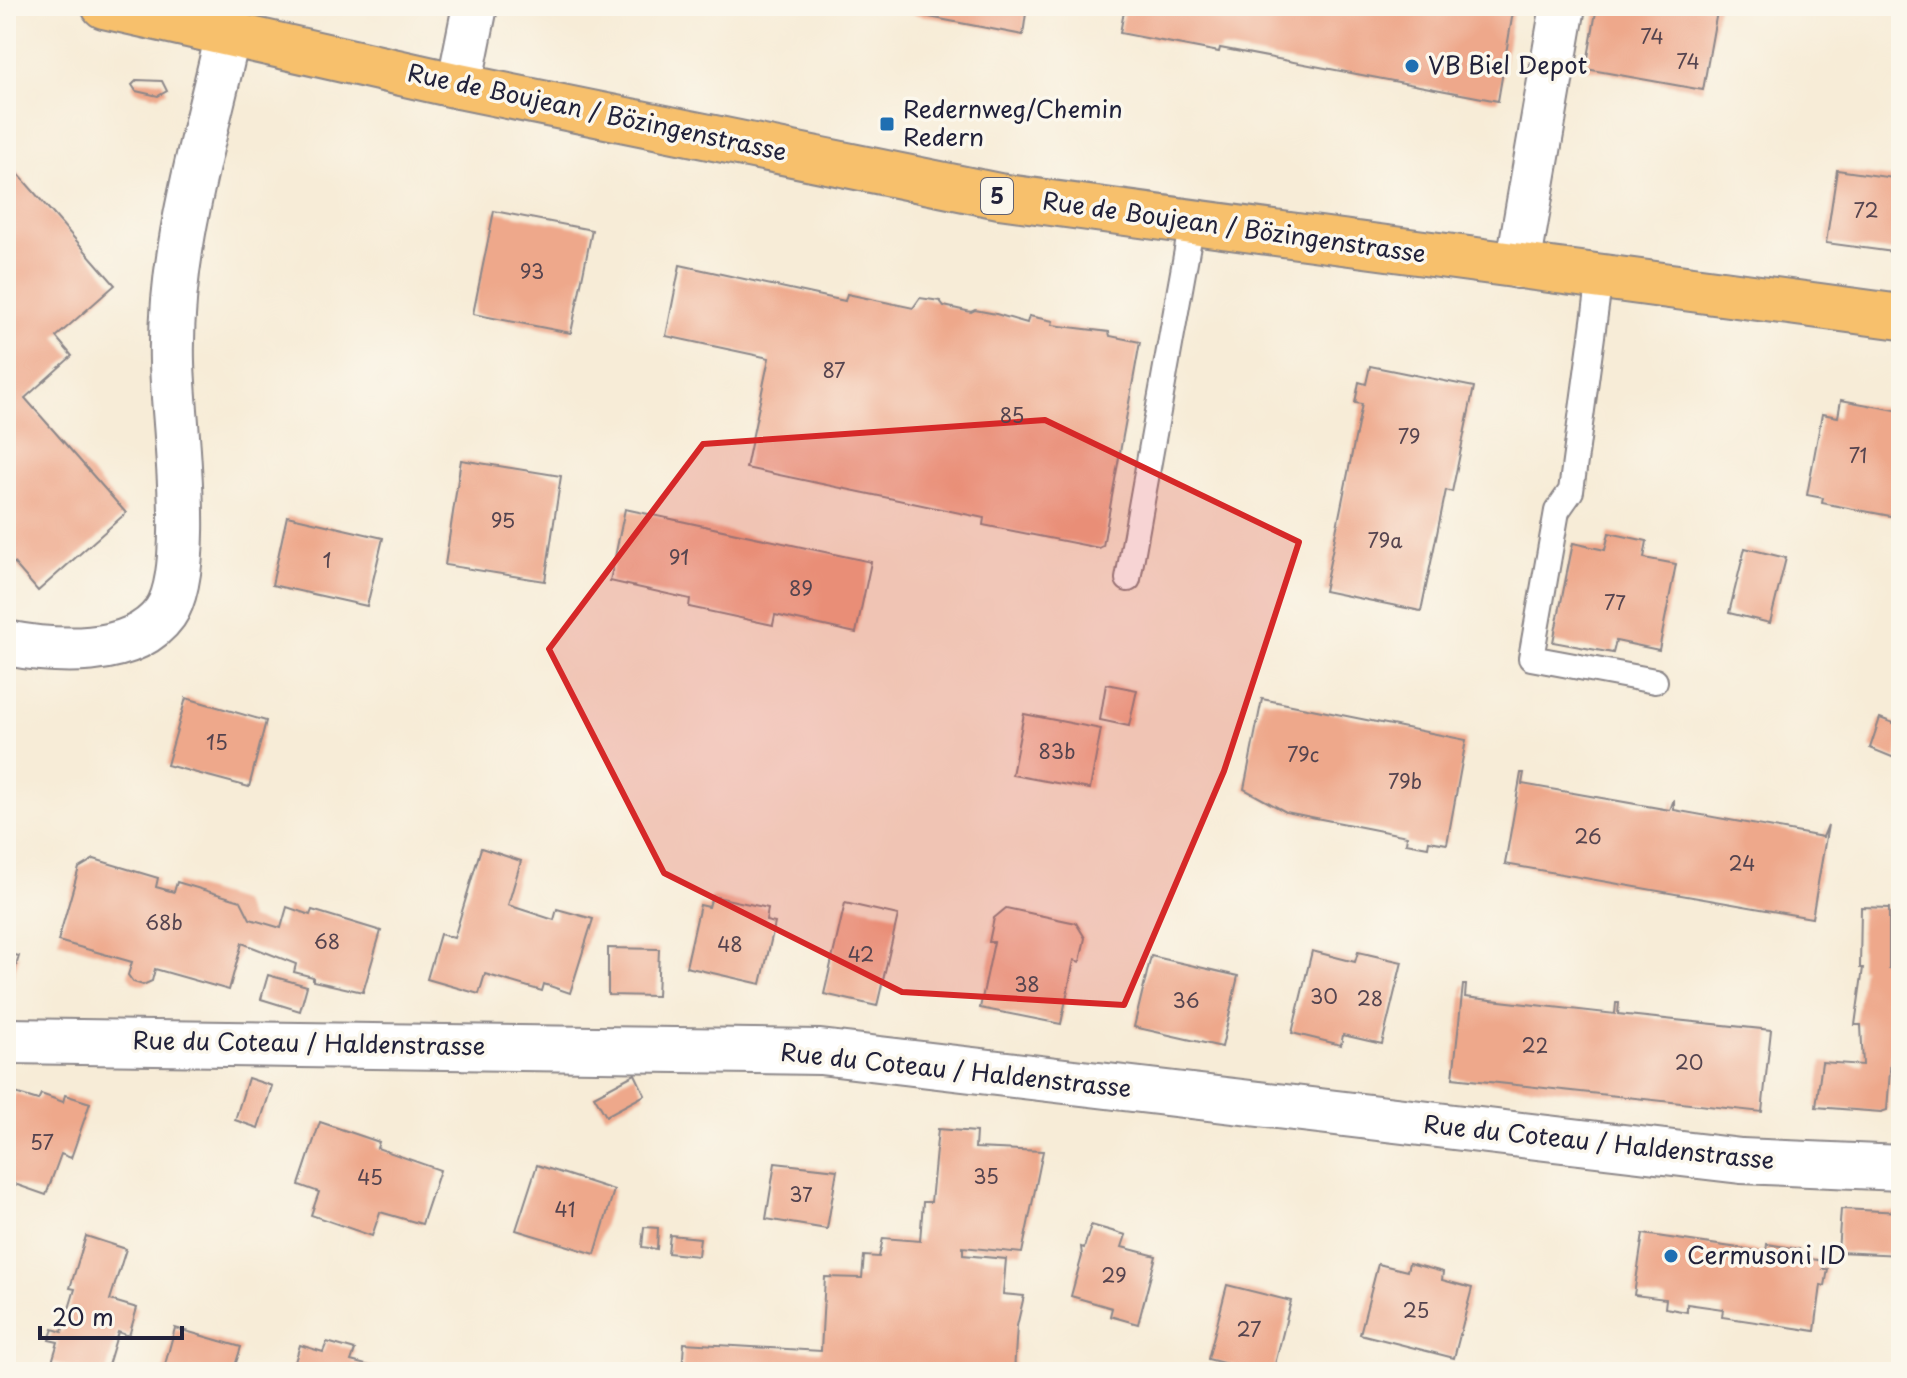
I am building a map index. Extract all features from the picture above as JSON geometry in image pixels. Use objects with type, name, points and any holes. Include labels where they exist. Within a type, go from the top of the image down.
[{"type":"main road","name":"Rue de Boujean / Bözingenstrasse","points":[[104,6],[459,86],[999,196],[1901,317]]},
{"type":"street","points":[[459,86],[475,6]]},
{"type":"street","points":[[1518,266],[1563,6]]},
{"type":"street","points":[[6,643],[46,651],[126,640],[152,627],[166,612],[177,585],[180,537],[171,359],[173,312],[181,241],[228,34]]},
{"type":"street","name":"Rue du Coteau / Haldenstrasse","points":[[6,1041],[820,1052],[1741,1161],[1901,1168]]},
{"type":"lane","points":[[1128,579],[1192,222]]},
{"type":"lane","points":[[1600,277],[1571,491],[1557,511],[1531,658],[1655,681]]},
{"type":"highlighted area","points":[[1045,420],[1299,542],[1224,771],[1124,1005],[902,992],[664,873],[549,649],[703,444]]},
{"type":"building","points":[[872,6],[1027,6],[1023,35]]},
{"type":"building","name":"VB Biel Depot","points":[[1125,6],[1514,6],[1498,101],[1220,48],[1219,52],[1120,33]]},
{"type":"building","points":[[1597,6],[1718,6],[1703,90],[1586,69]]},
{"type":"building","points":[[137,80],[162,81],[167,91],[158,96],[136,91],[132,85]]},
{"type":"building","points":[[6,160],[115,285],[56,337],[72,356],[25,398],[126,513],[38,591],[6,554]]},
{"type":"building","points":[[1837,170],[1901,179],[1901,253],[1826,243]]},
{"type":"building","points":[[494,211],[592,230],[571,333],[473,314]]},
{"type":"building","points":[[680,265],[845,301],[847,294],[913,308],[920,298],[1027,323],[1029,316],[1053,321],[1052,325],[1109,332],[1110,336],[1140,342],[1103,546],[1099,548],[983,525],[984,518],[746,468],[769,358],[666,336]]},
{"type":"building","points":[[1370,366],[1474,387],[1452,492],[1446,490],[1421,611],[1324,591],[1362,404],[1355,403],[1359,382],[1366,384]]},
{"type":"building","points":[[1841,400],[1901,411],[1901,518],[1822,503],[1823,498],[1807,495],[1822,414],[1838,417]]},
{"type":"building","points":[[461,460],[561,476],[545,581],[445,565]]},
{"type":"building","points":[[625,509],[871,562],[856,633],[775,615],[773,625],[689,607],[690,599],[610,581]]},
{"type":"building","points":[[287,516],[383,538],[367,606],[272,585]]},
{"type":"building","points":[[1609,533],[1647,541],[1644,558],[1676,564],[1659,650],[1616,641],[1613,653],[1553,642],[1573,543],[1605,550]]},
{"type":"building","points":[[1745,548],[1786,558],[1770,623],[1729,613]]},
{"type":"building","points":[[1106,684],[1137,690],[1129,726],[1100,720]]},
{"type":"building","points":[[186,698],[266,721],[249,787],[167,765]]},
{"type":"building","points":[[1262,699],[1466,740],[1447,844],[1429,841],[1428,847],[1406,843],[1407,836],[1286,812],[1244,789]]},
{"type":"building","points":[[1024,714],[1101,729],[1090,789],[1012,775]]},
{"type":"building","points":[[1880,718],[1901,726],[1897,759],[1870,748]]},
{"type":"building","points":[[1521,773],[1524,773],[1522,784],[1670,810],[1674,799],[1674,810],[1823,837],[1828,825],[1812,918],[1505,864]]},
{"type":"building","points":[[481,848],[521,861],[508,905],[554,920],[557,909],[593,919],[570,993],[544,984],[542,991],[485,974],[479,994],[427,979],[440,934],[454,938]]},
{"type":"building","points":[[94,859],[158,878],[156,887],[174,892],[177,882],[241,901],[250,919],[281,928],[287,907],[310,915],[312,910],[381,931],[363,992],[313,981],[313,977],[294,972],[296,964],[242,943],[229,990],[155,969],[152,981],[143,985],[133,982],[128,975],[132,962],[58,941],[79,868]]},
{"type":"building","points":[[712,896],[768,908],[766,921],[775,923],[761,984],[686,967],[700,905],[709,907]]},
{"type":"building","points":[[845,903],[898,915],[877,1006],[824,994]]},
{"type":"building","points":[[1861,907],[1889,908],[1889,969],[1901,971],[1901,1033],[1893,1032],[1887,1110],[1881,1112],[1816,1107],[1822,1062],[1863,1065],[1861,1025],[1855,1025],[1863,968],[1860,968]]},
{"type":"building","points":[[1006,908],[1076,923],[1085,938],[1080,962],[1074,960],[1061,1024],[980,1008],[994,942],[989,942],[994,918]]},
{"type":"building","points":[[608,948],[659,949],[657,996],[608,995]]},
{"type":"building","points":[[1312,951],[1355,962],[1358,952],[1402,962],[1382,1044],[1343,1035],[1341,1045],[1292,1033]]},
{"type":"building","points":[[6,953],[19,956],[12,980],[6,978]]},
{"type":"building","points":[[1151,956],[1238,976],[1222,1047],[1134,1027]]},
{"type":"building","points":[[268,975],[307,986],[300,1011],[261,999]]},
{"type":"building","points":[[1463,985],[1466,985],[1465,997],[1615,1014],[1616,1003],[1619,1003],[1618,1014],[1771,1030],[1762,1112],[1453,1078]]},
{"type":"building","points":[[635,1074],[645,1095],[606,1116],[594,1096]]},
{"type":"building","points":[[248,1078],[272,1086],[258,1128],[235,1120]]},
{"type":"building","points":[[15,1093],[38,1100],[41,1094],[63,1102],[65,1095],[90,1103],[71,1158],[61,1154],[46,1195],[6,1181],[6,1149],[10,1138],[6,1136],[6,1119]]},
{"type":"building","points":[[320,1122],[379,1142],[377,1148],[440,1170],[422,1224],[380,1212],[372,1236],[311,1215],[319,1192],[299,1185]]},
{"type":"building","points":[[938,1129],[976,1132],[975,1148],[1043,1151],[1022,1253],[963,1247],[963,1255],[1006,1259],[1003,1294],[1024,1296],[1017,1326],[1014,1372],[682,1372],[684,1343],[821,1351],[825,1277],[862,1278],[864,1256],[879,1257],[883,1238],[920,1241],[923,1202],[931,1202]]},
{"type":"building","points":[[775,1163],[837,1170],[827,1229],[766,1219]]},
{"type":"building","points":[[537,1165],[614,1190],[595,1254],[516,1230]]},
{"type":"building","points":[[1841,1209],[1901,1212],[1901,1255],[1838,1252]]},
{"type":"building","points":[[1091,1225],[1126,1235],[1122,1247],[1156,1256],[1138,1324],[1110,1316],[1112,1308],[1071,1296],[1082,1256],[1081,1247],[1084,1248]]},
{"type":"building","points":[[644,1227],[658,1228],[657,1249],[642,1247]]},
{"type":"building","points":[[1643,1234],[1766,1252],[1767,1244],[1799,1249],[1797,1257],[1825,1261],[1823,1269],[1828,1269],[1825,1286],[1821,1285],[1815,1331],[1722,1317],[1723,1309],[1687,1304],[1687,1312],[1665,1308],[1666,1299],[1634,1295]]},
{"type":"building","points":[[670,1235],[700,1238],[698,1256],[668,1253]]},
{"type":"building","points":[[86,1236],[126,1249],[110,1300],[137,1308],[129,1336],[118,1332],[106,1372],[84,1372],[52,1362],[58,1342],[49,1340],[53,1329],[62,1332],[75,1289],[70,1288]]},
{"type":"building","points":[[1409,1263],[1443,1272],[1442,1280],[1472,1288],[1454,1358],[1360,1334],[1378,1264],[1407,1271]]},
{"type":"building","points":[[1227,1285],[1291,1301],[1273,1372],[1258,1372],[1208,1359]]},
{"type":"building","points":[[175,1328],[241,1347],[233,1372],[163,1372]]},
{"type":"building","points":[[327,1342],[355,1350],[351,1361],[377,1368],[376,1372],[292,1372],[300,1345],[323,1352]]},
{"type":"place","name":"VB Biel Depot","points":[[1412,66]]},
{"type":"place","name":"Redernweg/Chemin Redern","points":[[887,124]]},
{"type":"place","name":"Cermusoni ID","points":[[1671,1256]]}]
